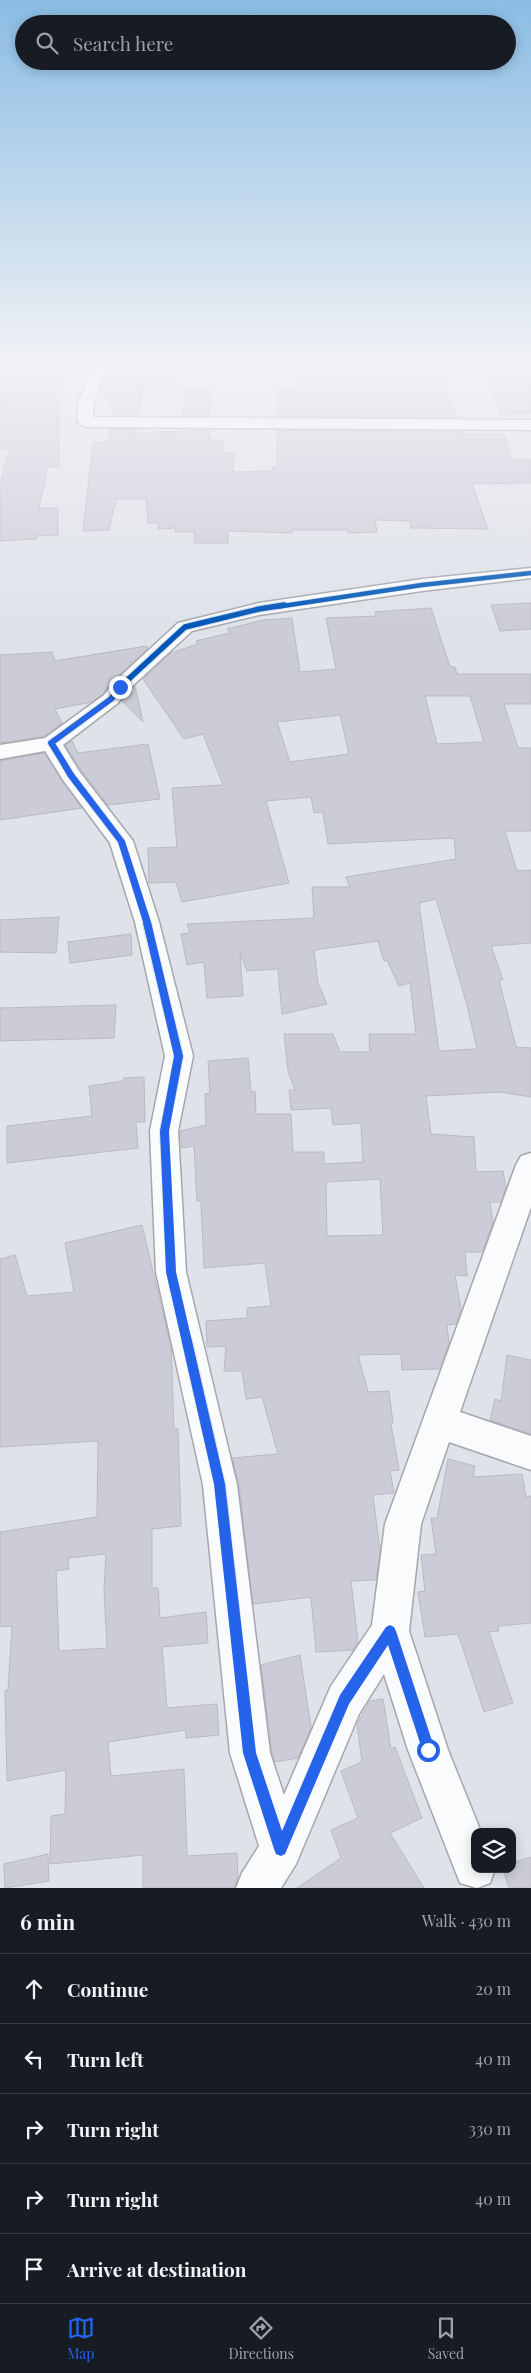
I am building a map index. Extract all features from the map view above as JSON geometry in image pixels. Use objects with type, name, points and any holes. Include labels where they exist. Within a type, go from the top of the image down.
[{"type":"street","points":[[0,752],[51,742],[111,699],[120,687],[185,627],[259,609],[422,585],[531,573]]},
{"type":"street","points":[[51,742],[71,776],[121,841],[147,922],[179,1056],[164,1131],[171,1272],[220,1484],[250,1753],[281,1849]]},
{"type":"street","points":[[471,1859],[428,1750],[390,1631],[403,1524],[531,1165]]},
{"type":"street","points":[[439,1422],[531,1453]]},
{"type":"street","points":[[257,1888],[281,1849],[345,1700],[390,1631]]},
{"type":"street","points":[[477,1873],[483,1888]]},
{"type":"building","points":[[9,450],[59,450],[59,467],[48,467],[39,508],[58,508],[58,535],[36,536],[36,539],[0,541],[0,485]]},
{"type":"building","points":[[92,450],[222,450],[222,453],[235,453],[233,472],[273,471],[272,467],[277,467],[277,450],[509,450],[512,460],[531,460],[531,483],[472,484],[488,529],[411,528],[410,521],[375,520],[377,532],[348,533],[348,530],[292,530],[292,533],[228,531],[228,543],[194,543],[195,532],[175,532],[176,528],[158,529],[158,523],[148,523],[146,499],[116,499],[109,530],[83,531]]},
{"type":"building","points":[[531,603],[531,629],[500,631],[491,605]]},
{"type":"building","points":[[431,608],[450,667],[455,667],[457,674],[531,674],[531,704],[504,704],[518,748],[531,748],[531,831],[505,831],[517,871],[531,870],[531,943],[491,946],[503,980],[499,980],[516,1047],[531,1048],[531,1097],[500,1092],[426,1096],[431,1134],[474,1137],[476,1172],[503,1171],[506,1188],[501,1202],[490,1202],[493,1222],[482,1252],[465,1252],[467,1276],[455,1275],[461,1309],[456,1324],[447,1325],[449,1343],[439,1369],[402,1370],[401,1354],[358,1355],[368,1392],[389,1391],[393,1423],[391,1424],[399,1470],[390,1471],[394,1493],[373,1495],[380,1551],[376,1580],[351,1581],[358,1642],[353,1650],[316,1652],[311,1597],[253,1604],[239,1485],[232,1458],[278,1454],[262,1397],[246,1399],[242,1371],[224,1371],[226,1346],[207,1347],[206,1321],[247,1318],[247,1308],[271,1306],[265,1263],[204,1268],[201,1201],[197,1201],[194,1146],[182,1148],[180,1131],[206,1125],[205,1094],[210,1093],[208,1061],[248,1058],[251,1092],[255,1091],[256,1114],[291,1114],[293,1152],[324,1152],[324,1164],[363,1162],[361,1123],[333,1125],[331,1108],[291,1110],[289,1090],[295,1090],[288,1071],[284,1034],[333,1034],[340,1052],[370,1052],[369,1034],[416,1034],[410,983],[399,986],[387,960],[384,961],[378,941],[314,950],[318,983],[327,1004],[282,1014],[278,969],[247,971],[240,952],[243,996],[207,998],[204,962],[187,965],[181,934],[190,933],[187,924],[314,918],[312,887],[350,887],[346,877],[456,859],[454,838],[328,844],[323,812],[314,813],[311,797],[266,801],[289,883],[182,902],[176,882],[149,883],[148,848],[177,847],[172,788],[223,785],[203,734],[184,739],[143,679],[171,653],[198,644],[196,641],[230,633],[227,629],[263,620],[292,618],[300,672],[336,669],[326,618],[376,616],[375,612]],"holes":[[[425,696],[470,696],[484,742],[437,744]],[[340,715],[349,754],[290,762],[277,722]],[[436,899],[467,1005],[477,1049],[439,1051],[419,903]],[[380,1179],[383,1235],[327,1236],[326,1182]]]},
{"type":"building","points":[[146,646],[148,648],[132,663],[130,661],[131,664],[112,682],[103,694],[92,702],[55,709],[62,723],[44,736],[0,743],[0,655],[52,652],[55,661]]},
{"type":"building","points":[[135,686],[143,722],[122,701]]},
{"type":"building","points":[[72,741],[78,753],[148,744],[160,799],[108,805],[81,770],[65,745]]},
{"type":"building","points":[[44,753],[82,808],[0,820],[0,761]]},
{"type":"building","points":[[59,917],[56,953],[0,952],[0,920]]},
{"type":"building","points":[[131,934],[132,955],[70,963],[68,942]]},
{"type":"building","points":[[116,1005],[114,1038],[0,1041],[0,1008]]},
{"type":"building","points":[[144,1077],[145,1122],[136,1122],[138,1148],[7,1163],[7,1126],[92,1116],[89,1086],[124,1081],[124,1078]]},
{"type":"building","points":[[142,1225],[171,1347],[174,1429],[178,1429],[181,1526],[152,1529],[152,1588],[158,1588],[160,1618],[206,1612],[208,1643],[162,1647],[167,1708],[217,1704],[219,1735],[186,1738],[186,1730],[108,1742],[111,1776],[184,1769],[187,1856],[237,1853],[238,1879],[234,1888],[143,1888],[143,1855],[50,1864],[51,1816],[65,1814],[66,1770],[7,1781],[5,1691],[8,1690],[12,1626],[0,1627],[0,1532],[97,1517],[98,1441],[0,1447],[0,1259],[15,1255],[27,1296],[74,1292],[65,1243]],"holes":[[[106,1554],[104,1590],[107,1648],[59,1651],[56,1571],[69,1569],[68,1558]]]},
{"type":"building","points":[[507,1355],[531,1360],[531,1434],[490,1420],[495,1399],[501,1401]]},
{"type":"building","points":[[448,1459],[475,1466],[473,1477],[522,1474],[526,1497],[531,1496],[531,1623],[498,1626],[499,1631],[489,1632],[513,1703],[484,1712],[458,1634],[425,1637],[418,1592],[425,1591],[421,1555],[436,1554],[431,1518],[437,1518]]},
{"type":"building","points":[[300,1655],[311,1728],[298,1758],[275,1762],[272,1753],[261,1665]]},
{"type":"building","points":[[383,1699],[391,1749],[395,1747],[422,1818],[390,1833],[424,1888],[297,1888],[341,1858],[331,1830],[358,1818],[341,1771],[362,1762],[357,1724],[370,1701]]},
{"type":"building","points":[[48,1854],[49,1881],[5,1888],[4,1864]]},
{"type":"building","points":[[531,1857],[531,1888],[509,1888],[504,1873],[516,1873],[516,1862]]},
{"type":"cycle path","points":[[281,1849],[250,1753],[220,1485],[171,1272],[164,1131],[179,1056],[147,922],[121,841],[71,775],[51,743],[111,699],[120,687],[185,627],[259,609],[422,585],[531,573]]},
{"type":"route","points":[[120,687],[111,699],[51,742],[71,776],[104,822],[121,841],[147,922],[179,1056],[164,1131],[171,1272],[220,1484],[250,1753],[281,1849],[345,1700],[390,1631],[428,1750]]}]
